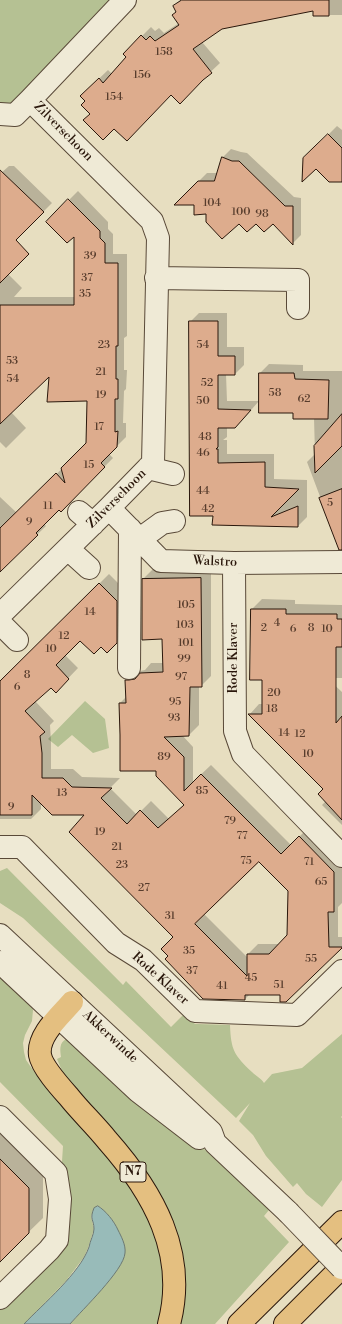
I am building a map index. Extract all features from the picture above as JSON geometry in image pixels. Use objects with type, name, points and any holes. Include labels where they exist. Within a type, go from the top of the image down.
[{"type":"highway","name":"N7","points":[[66,1010],[46,1032],[41,1044],[40,1055],[48,1072],[59,1086],[133,1171],[158,1213],[167,1236],[175,1279],[174,1298],[169,1324]]},
{"type":"highway","points":[[239,1324],[342,1222]]},
{"type":"highway","points":[[285,1324],[342,1267]]},
{"type":"street","name":"Zilverschoon","points":[[0,615],[68,549],[86,518],[109,508],[153,462],[158,238],[152,221],[30,100],[125,0]]},
{"type":"street","points":[[0,114],[15,114],[30,100]]},
{"type":"street","points":[[156,278],[298,280],[298,308]]},
{"type":"street","points":[[148,468],[174,474]]},
{"type":"street","name":"Walstro","points":[[109,508],[161,560],[234,563],[342,562]]},
{"type":"street","points":[[129,668],[135,534],[162,523],[174,521]]},
{"type":"street","points":[[68,549],[88,568]]},
{"type":"street","name":"Rode Klaver","points":[[234,563],[235,731],[243,754],[342,856]]},
{"type":"street","points":[[0,623],[17,640]]},
{"type":"street","name":"Rode Klaver","points":[[0,847],[22,848],[116,943],[143,960],[195,1011],[297,1015],[342,972]]},
{"type":"street","name":"Akkerwinde","points":[[0,935],[66,1010],[149,1100],[202,1140],[215,1143],[288,1212],[342,1267]]},
{"type":"street","name":"Akkerwinde","points":[[0,962],[66,1010]]},
{"type":"street","points":[[0,1117],[56,1173],[60,1199],[57,1240],[49,1250],[0,1298]]},
{"type":"green space","points":[[0,0],[119,0],[12,107],[0,107]]},
{"type":"green space","points":[[85,701],[105,719],[109,748],[93,753],[72,735],[58,747],[48,739]]},
{"type":"green space","points":[[7,868],[123,985],[126,981],[171,1027],[184,1014],[195,1024],[230,1025],[231,1040],[237,1056],[264,1083],[272,1074],[302,1068],[342,1034],[342,1180],[322,1207],[306,1194],[297,1183],[293,1187],[266,1156],[253,1135],[239,1121],[250,1103],[236,1118],[23,918],[0,903],[0,871]]},
{"type":"green space","points":[[0,970],[31,1003],[33,1010],[32,1021],[23,1043],[26,1060],[40,1080],[114,1162],[150,1218],[163,1258],[165,1292],[159,1324],[70,1324],[110,1279],[115,1224],[98,1206],[91,1216],[94,1229],[88,1248],[84,1257],[66,1281],[24,1324],[0,1324],[0,1308],[56,1254],[63,1146],[0,1082]]},
{"type":"green space","points":[[66,1039],[214,1157],[269,1210],[264,1216],[289,1242],[215,1324],[179,1324],[183,1260],[177,1234],[167,1209],[63,1073],[57,1059],[61,1057],[61,1045]]},
{"type":"water","points":[[98,1206],[112,1220],[124,1244],[125,1253],[118,1269],[102,1290],[70,1324],[24,1324],[51,1298],[78,1267],[89,1247],[94,1231],[92,1217],[93,1212],[94,1208]]},
{"type":"building","points":[[182,0],[329,0],[329,16],[313,16],[313,11],[222,29],[193,49],[212,73],[203,80],[180,104],[171,95],[127,141],[114,129],[103,140],[83,120],[90,114],[81,105],[85,101],[80,96],[99,78],[103,83],[126,57],[123,54],[141,35],[146,40],[150,36],[155,41],[179,25],[172,15],[176,12],[173,6]]},
{"type":"building","points":[[328,134],[342,148],[342,182],[329,182],[316,169],[302,182],[303,158]]},
{"type":"building","points":[[222,157],[232,161],[239,161],[285,206],[293,206],[293,245],[273,224],[264,232],[256,224],[247,232],[239,224],[222,239],[206,222],[206,214],[194,215],[194,205],[174,205],[198,181],[214,181]]},
{"type":"building","points":[[0,170],[44,212],[16,240],[29,254],[0,283]]},
{"type":"building","points":[[68,199],[100,231],[100,238],[105,243],[105,263],[118,263],[118,346],[116,346],[116,379],[118,379],[118,399],[115,399],[115,432],[118,431],[117,447],[101,463],[105,467],[61,512],[59,510],[36,533],[38,535],[0,572],[0,528],[56,473],[65,483],[61,468],[86,443],[87,401],[47,402],[49,377],[0,424],[0,305],[74,305],[74,237],[67,243],[46,222]]},
{"type":"building","points":[[189,321],[218,321],[218,356],[235,356],[235,375],[218,375],[218,409],[251,410],[235,428],[218,428],[218,447],[216,449],[218,449],[218,463],[265,462],[265,487],[299,489],[271,517],[298,506],[298,527],[212,525],[213,516],[190,516]]},
{"type":"building","points":[[259,373],[294,373],[295,379],[329,380],[328,419],[293,419],[293,413],[259,413]]},
{"type":"building","points":[[342,414],[342,446],[315,473],[314,446]]},
{"type":"building","points":[[342,489],[342,550],[339,550],[319,498]]},
{"type":"building","points":[[201,578],[202,687],[190,687],[189,736],[164,737],[184,757],[184,791],[201,774],[281,854],[299,836],[334,872],[334,912],[328,912],[329,947],[342,948],[286,1002],[280,1002],[280,995],[245,995],[245,1000],[203,999],[165,959],[168,956],[161,949],[173,937],[69,832],[84,815],[52,815],[32,795],[32,815],[0,815],[0,681],[99,583],[117,601],[117,643],[107,653],[101,647],[94,654],[80,641],[56,665],[69,679],[56,693],[51,688],[25,711],[45,732],[40,736],[42,778],[63,778],[72,787],[112,788],[101,798],[127,824],[140,810],[158,828],[184,805],[156,776],[156,771],[120,771],[119,703],[126,703],[125,680],[135,679],[140,673],[163,672],[162,639],[142,640],[142,579]],"holes":[[[259,862],[288,891],[287,935],[269,954],[247,954],[247,976],[195,924]]]},
{"type":"building","points":[[251,609],[286,609],[286,614],[337,614],[337,619],[342,619],[342,647],[336,647],[336,723],[342,716],[342,820],[318,794],[323,789],[248,714],[262,714],[262,680],[250,680]]},
{"type":"building","points":[[0,1159],[29,1188],[29,1233],[0,1262]]}]
